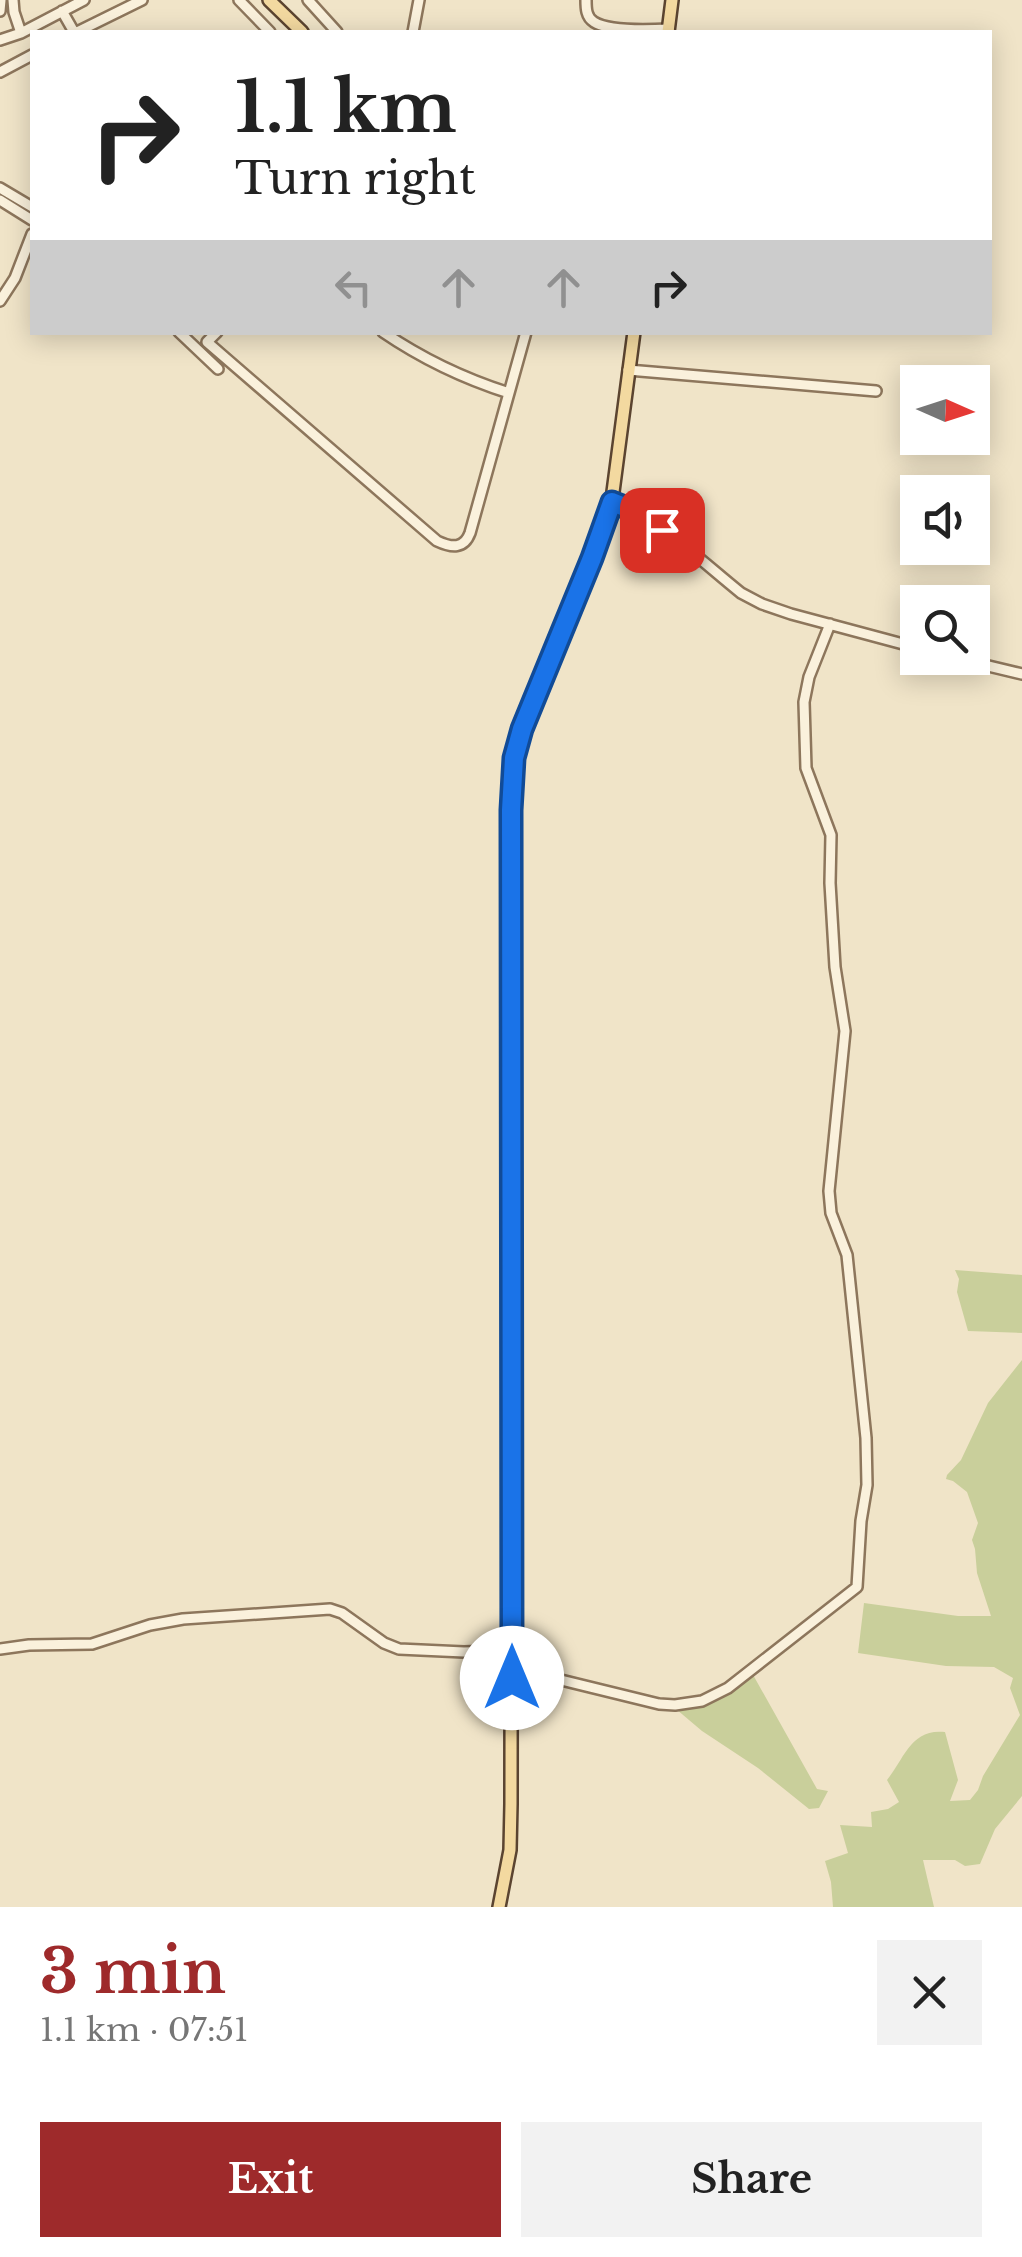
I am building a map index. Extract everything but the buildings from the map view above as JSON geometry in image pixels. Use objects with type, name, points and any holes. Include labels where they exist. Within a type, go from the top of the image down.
[{"type":"main road","points":[[668,30],[672,0]]},
{"type":"main road","points":[[273,2],[300,30]]},
{"type":"main road","points":[[499,1907],[511,1836],[512,772],[522,729],[612,502],[633,335]]},
{"type":"street","points":[[0,0],[0,12]]},
{"type":"street","points":[[13,0],[20,32]]},
{"type":"street","points":[[0,40],[84,0]]},
{"type":"street","points":[[79,30],[142,0]]},
{"type":"street","points":[[238,0],[268,30]]},
{"type":"street","points":[[308,0],[335,30]]},
{"type":"street","points":[[413,30],[419,0]]},
{"type":"street","points":[[586,0],[594,28],[631,30]]},
{"type":"street","points":[[62,11],[74,30]]},
{"type":"street","points":[[0,72],[30,56]]},
{"type":"street","points":[[0,188],[30,206]]},
{"type":"street","points":[[0,200],[30,219]]},
{"type":"street","points":[[0,301],[15,278],[30,239]]},
{"type":"street","points":[[182,335],[218,369]]},
{"type":"street","points":[[213,335],[207,342],[437,541],[460,546],[467,542],[470,533],[525,335]]},
{"type":"street","points":[[387,335],[458,373],[509,393]]},
{"type":"street","points":[[629,367],[876,390]]},
{"type":"street","points":[[612,502],[662,530],[748,598],[770,608],[900,643]]},
{"type":"street","points":[[0,1648],[92,1644],[183,1618],[330,1609],[400,1649],[512,1650],[551,1676],[577,1686],[669,1705],[702,1700],[733,1685],[858,1587],[867,1485],[866,1438],[847,1255],[831,1213],[829,1191],[846,1030],[835,967],[831,834],[809,779],[804,746],[805,689],[830,624]]},
{"type":"street","points":[[990,666],[1022,674]]},
{"type":"green space","points":[[955,1270],[1022,1275],[1022,1333],[968,1331]]},
{"type":"green space","points":[[1022,1360],[1022,1796],[995,1829],[980,1864],[965,1866],[955,1860],[923,1860],[934,1907],[833,1907],[825,1861],[848,1853],[840,1825],[872,1827],[871,1812],[899,1802],[887,1780],[916,1740],[933,1732],[945,1732],[958,1780],[950,1801],[970,1800],[1020,1715],[1010,1688],[1013,1678],[994,1667],[946,1666],[858,1653],[864,1603],[958,1616],[991,1616],[977,1573],[972,1540],[978,1523],[967,1492],[946,1479],[961,1460],[988,1403]]},
{"type":"green space","points":[[752,1673],[817,1789],[828,1791],[819,1808],[809,1809],[676,1709],[722,1696]]},
{"type":"route","points":[[512,1678],[514,758],[612,502],[662,530]]}]
